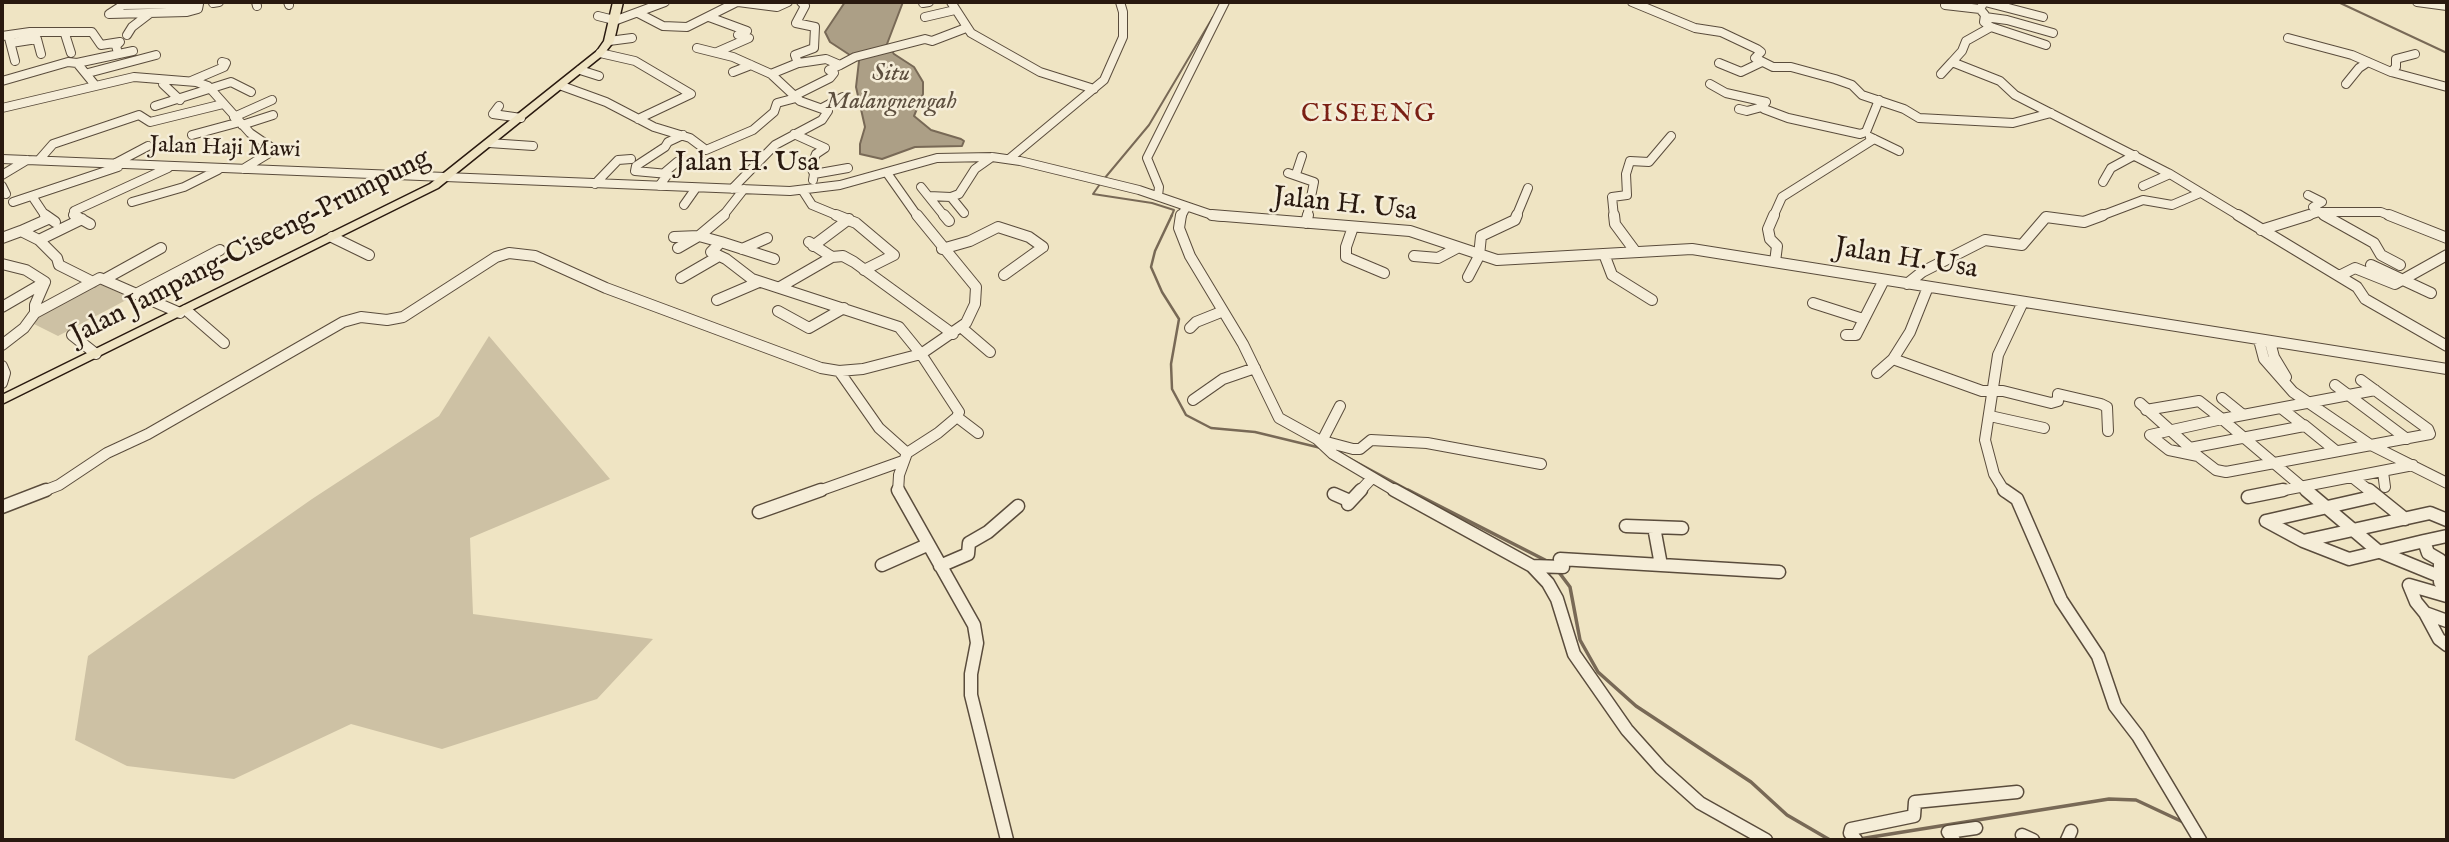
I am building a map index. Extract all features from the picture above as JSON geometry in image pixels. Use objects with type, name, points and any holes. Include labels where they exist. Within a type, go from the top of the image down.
[{"type":"main road","name":"Jalan Jampang–Ciseeng–Prumpung","points":[[2,398],[423,193],[447,177],[600,53],[608,41],[618,2]]},
{"type":"street","points":[[598,16],[614,20],[665,2]]},
{"type":"street","points":[[638,13],[666,26],[690,27],[738,2],[777,8],[788,2]]},
{"type":"street","points":[[799,62],[795,55],[814,48],[815,27],[796,23],[805,6],[801,2]]},
{"type":"street","points":[[1009,159],[1107,75],[1122,37],[1123,12],[1120,2]]},
{"type":"street","points":[[1158,196],[1159,187],[1147,158],[1225,2]]},
{"type":"street","points":[[1632,2],[1695,28],[1718,31],[1757,48],[1761,52],[1755,58],[1777,68],[1791,67],[1835,79],[1852,85],[1862,95],[1923,119],[2013,123],[2051,113]]},
{"type":"street","points":[[2417,2],[2447,6]]},
{"type":"street","points":[[199,3],[198,9],[187,12],[109,14],[121,6],[162,4],[199,3]]},
{"type":"street","points":[[1943,6],[1984,7],[2001,3],[2043,17]]},
{"type":"street","points":[[127,35],[132,27],[162,4]]},
{"type":"street","points":[[925,17],[953,6],[967,28],[1030,67],[1091,88]]},
{"type":"street","points":[[1984,7],[1984,22],[1991,27],[2046,45]]},
{"type":"street","points":[[1984,7],[2007,20],[2053,33]]},
{"type":"street","points":[[709,18],[747,31],[738,35],[749,38],[715,52]]},
{"type":"street","points":[[1941,74],[1962,51],[1966,41],[1991,27]]},
{"type":"street","points":[[693,155],[716,148],[753,130],[774,112],[777,103],[795,97],[830,78],[834,73],[829,70],[855,57],[925,39],[932,41],[967,28]]},
{"type":"street","points":[[7,38],[39,32],[95,33],[101,45],[120,43],[116,46],[118,53]]},
{"type":"street","points":[[65,34],[71,52]]},
{"type":"street","points":[[2288,37],[2352,55],[2391,72],[2447,80]]},
{"type":"street","points":[[7,38],[37,39],[41,54]]},
{"type":"street","points":[[7,38],[15,61]]},
{"type":"street","points":[[608,41],[632,38]]},
{"type":"street","points":[[697,48],[715,52],[771,74],[795,97],[828,111],[826,117],[769,150],[732,189]]},
{"type":"street","points":[[2,81],[68,62],[77,63],[133,51]]},
{"type":"street","points":[[600,53],[635,61],[691,94],[638,119]]},
{"type":"street","points":[[2391,72],[2396,67],[2396,60],[2415,54]]},
{"type":"street","points":[[88,73],[156,55]]},
{"type":"street","points":[[771,74],[799,62],[826,59],[840,65]]},
{"type":"street","points":[[1718,63],[1741,72],[1762,61]]},
{"type":"street","points":[[191,81],[224,67],[226,63],[222,62]]},
{"type":"street","points":[[1952,62],[2000,81],[2015,95],[2170,174],[2357,287],[2365,299],[2447,346]]},
{"type":"street","points":[[2346,84],[2359,68],[2368,62]]},
{"type":"street","points":[[77,63],[88,73],[95,85]]},
{"type":"street","points":[[733,72],[751,65]]},
{"type":"street","points":[[580,70],[599,76]]},
{"type":"street","points":[[2,108],[78,93],[95,85],[138,77],[191,81],[211,89],[239,121],[273,150],[243,169]]},
{"type":"street","points":[[2426,79],[2447,87]]},
{"type":"street","points":[[155,106],[178,112],[211,89],[232,82],[251,92]]},
{"type":"street","points":[[163,84],[178,112]]},
{"type":"street","points":[[1710,84],[1728,94],[1766,102],[1762,107]]},
{"type":"street","points":[[562,86],[582,91],[654,127],[683,135],[705,150]]},
{"type":"street","points":[[822,108],[843,97]]},
{"type":"street","points":[[25,110],[52,102],[50,98]]},
{"type":"street","points":[[239,121],[272,100]]},
{"type":"street","points":[[1864,134],[1879,100]]},
{"type":"street","points":[[39,160],[57,143],[139,115],[150,122],[178,112],[223,104]]},
{"type":"street","points":[[499,106],[493,114],[521,118]]},
{"type":"street","points":[[1739,109],[1747,111],[1762,107],[1798,121],[1864,134],[1899,151]]},
{"type":"street","points":[[192,135],[239,121],[274,115]]},
{"type":"street","points":[[794,134],[825,148],[816,154],[811,167],[814,174],[808,190],[812,205],[849,219],[878,239],[894,255],[864,270]]},
{"type":"street","points":[[677,162],[664,173],[634,170],[637,164],[683,135]]},
{"type":"street","points":[[1635,251],[1615,224],[1612,197],[1627,194],[1626,174],[1630,161],[1649,162],[1671,136]]},
{"type":"street","points":[[1775,262],[1777,246],[1770,239],[1768,229],[1782,197],[1874,139]]},
{"type":"street","points":[[489,143],[533,146]]},
{"type":"street","points":[[13,202],[119,165],[148,146]]},
{"type":"street","points":[[2104,182],[2111,168],[2135,155]]},
{"type":"street","points":[[1302,156],[1292,173],[1314,182],[1306,223]]},
{"type":"street","points":[[929,196],[951,197],[961,193],[972,172],[992,157]]},
{"type":"street","name":"Jalan H. Usa","points":[[447,177],[659,187],[808,190],[887,173],[937,158],[992,157],[1020,160],[1158,196],[1222,217],[1410,231],[1479,256],[1521,260],[1692,249],[2447,369]]},
{"type":"street","name":"Jalan Haji Mawi","points":[[2,159],[447,177]]},
{"type":"street","points":[[595,184],[618,160],[631,159]]},
{"type":"street","points":[[2,174],[28,160]]},
{"type":"street","points":[[39,240],[86,222],[74,215],[77,213],[74,211],[172,166]]},
{"type":"street","points":[[814,174],[848,168]]},
{"type":"street","points":[[132,202],[184,187],[221,169]]},
{"type":"street","points":[[659,187],[667,175],[664,173]]},
{"type":"street","points":[[2,507],[59,485],[107,453],[148,434],[343,323],[361,317],[387,320],[403,317],[496,257],[509,253],[535,256],[606,288],[804,363],[839,371],[870,368],[921,354],[957,331],[975,304],[976,287],[942,249],[887,173]]},
{"type":"street","points":[[2143,186],[2170,174]]},
{"type":"street","points":[[921,187],[949,221]]},
{"type":"street","points":[[684,205],[696,188]]},
{"type":"street","points":[[1468,277],[1479,256],[1481,236],[1515,220],[1528,188]]},
{"type":"street","points":[[678,248],[699,236],[728,212],[744,190]]},
{"type":"street","points":[[1907,284],[1922,272],[1985,240],[2022,245],[2046,217],[2084,222],[2143,200],[2172,205],[2200,193]]},
{"type":"street","points":[[2308,195],[2322,202],[2313,207],[2319,212],[2374,243],[2381,255],[2400,265]]},
{"type":"street","points":[[2,238],[52,220],[32,197]]},
{"type":"street","points":[[951,197],[964,213]]},
{"type":"street","points":[[1186,207],[1181,212],[1179,228],[1196,270],[1255,368],[1268,400],[1279,418],[1372,478],[1532,566],[1548,583],[1557,599],[1574,653],[1627,730],[1661,768],[1700,803],[1766,840]]},
{"type":"street","points":[[2261,230],[2319,212],[2381,212],[2447,238]]},
{"type":"street","points":[[832,257],[811,244],[835,232],[849,219]]},
{"type":"street","points":[[942,249],[970,241],[998,227],[1029,237],[1043,247],[1004,275]]},
{"type":"street","points":[[1353,227],[1346,247],[1346,257],[1384,273]]},
{"type":"street","points":[[21,231],[39,240],[57,258],[58,265]]},
{"type":"street","points":[[674,237],[699,236],[774,259]]},
{"type":"street","points":[[332,237],[369,255]]},
{"type":"street","points":[[742,249],[767,238]]},
{"type":"street","points":[[721,242],[712,251],[759,282],[899,327],[921,354],[958,412],[957,417],[905,457],[759,512]]},
{"type":"street","points":[[2,345],[20,332],[35,313],[161,248]]},
{"type":"street","points":[[1414,256],[1434,259],[1457,248]]},
{"type":"street","points":[[136,294],[220,250]]},
{"type":"street","points":[[1604,254],[1612,275],[1652,300]]},
{"type":"street","points":[[2339,276],[2355,268],[2393,284],[2447,255]]},
{"type":"street","points":[[681,278],[719,256]]},
{"type":"street","points":[[780,287],[832,257],[843,256],[990,352]]},
{"type":"street","points":[[2,264],[26,270],[46,282]]},
{"type":"street","points":[[36,275],[58,265]]},
{"type":"street","points":[[58,265],[93,282]]},
{"type":"street","points":[[2371,265],[2431,293]]},
{"type":"street","points":[[105,279],[125,291],[183,311],[224,343]]},
{"type":"street","points":[[1846,335],[1856,335],[1884,280]]},
{"type":"street","points":[[2,307],[46,282]]},
{"type":"street","points":[[35,313],[35,305],[46,282]]},
{"type":"street","points":[[717,300],[759,282]]},
{"type":"street","points":[[1877,373],[1893,359],[1910,332],[1928,287]]},
{"type":"street","points":[[2022,302],[1998,355],[1985,440],[1994,474],[2006,493],[2017,499],[2061,600],[2098,656],[2115,706],[2138,736],[2200,840]]},
{"type":"street","points":[[1813,303],[1863,319]]},
{"type":"street","points":[[778,311],[809,328],[844,308]]},
{"type":"street","points":[[1190,328],[1196,322],[1222,312]]},
{"type":"street","points":[[72,335],[96,354]]},
{"type":"street","points":[[2264,341],[2264,359],[2280,381],[2372,443],[2447,477]]},
{"type":"street","points":[[1893,359],[1972,388],[2051,403],[2058,401],[2059,394],[2101,404],[2107,407],[2108,431]]},
{"type":"street","points":[[2,366],[5,373],[2,383]]},
{"type":"street","points":[[1193,400],[1223,379],[1255,368]]},
{"type":"street","points":[[839,371],[879,428],[905,457]]},
{"type":"street","points":[[2361,380],[2431,432],[2407,439],[2372,443],[2336,451],[2271,462],[2221,471],[2194,452],[2143,406],[2199,401],[2244,437],[2271,462],[2325,508],[2378,551],[2439,576]]},
{"type":"street","points":[[2336,385],[2407,439]]},
{"type":"street","points":[[2304,425],[2244,437],[2194,452],[2169,450],[2151,439],[2152,432],[2375,390]]},
{"type":"street","points":[[2222,398],[2243,415]]},
{"type":"street","points":[[1324,445],[1340,405]]},
{"type":"street","points":[[2281,408],[2336,451]]},
{"type":"street","points":[[1990,416],[2043,428]]},
{"type":"street","points":[[957,417],[978,433]]},
{"type":"street","points":[[1324,445],[1360,449],[1371,440],[1426,443],[1541,464]]},
{"type":"street","points":[[2401,456],[2447,482]]},
{"type":"street","points":[[905,457],[899,475],[898,494],[974,625],[977,643],[971,674],[971,695],[1007,840]]},
{"type":"street","points":[[2248,497],[2414,465]]},
{"type":"street","points":[[2383,472],[2385,487]]},
{"type":"street","points":[[2353,477],[2405,519]]},
{"type":"street","points":[[1334,494],[1349,503],[1372,478]]},
{"type":"street","points":[[2376,496],[2266,520],[2303,541],[2344,558],[2444,539]]},
{"type":"street","points":[[940,566],[968,554],[969,543],[988,532],[1018,506]]},
{"type":"street","points":[[2303,541],[2430,513],[2447,520]]},
{"type":"street","points":[[1626,526],[1682,528]]},
{"type":"street","points":[[1654,527],[1661,565]]},
{"type":"street","points":[[2424,541],[2428,553],[2444,561],[2439,576],[2440,582],[2447,587]]},
{"type":"street","points":[[882,565],[927,545]]},
{"type":"street","points":[[1532,566],[1563,567],[1560,559],[1779,572]]},
{"type":"street","points":[[2447,596],[2409,585],[2416,602],[2439,639],[2447,645]]},
{"type":"street","points":[[2425,613],[2447,621]]},
{"type":"street","points":[[1853,837],[1851,829],[1915,816],[1915,802],[2017,792]]},
{"type":"street","points":[[1954,840],[1948,832],[1976,828]]},
{"type":"shaded area","points":[[100,284],[130,298],[58,336],[28,321]]},
{"type":"shaded area","points":[[489,336],[610,479],[470,538],[473,614],[653,639],[597,699],[442,749],[351,724],[234,779],[127,766],[75,740],[88,656],[312,499],[439,416]]},
{"type":"water","name":"Situ Malangnengah","points":[[845,2],[903,2],[887,44],[894,54],[914,67],[923,82],[923,94],[914,116],[931,130],[961,139],[964,141],[962,146],[915,147],[882,159],[860,154],[865,127],[856,87],[859,61],[830,42],[825,32]]},
{"type":"waterway","points":[[2338,2],[2447,53]]},
{"type":"waterway","points":[[1104,179],[1149,125],[1213,17]]},
{"type":"waterway","points":[[1100,184],[1093,194],[1152,203],[1174,210],[1171,217]]},
{"type":"waterway","points":[[1172,215],[1155,251],[1151,267],[1162,292],[1179,319],[1171,364],[1172,389],[1186,415],[1211,428],[1255,432],[1321,448]]},
{"type":"waterway","points":[[1334,450],[1412,492]]},
{"type":"waterway","points":[[1408,490],[1545,560]]},
{"type":"waterway","points":[[1558,571],[1570,587],[1580,640],[1598,672],[1636,706],[1751,782],[1787,815],[1830,840]]},
{"type":"waterway","points":[[1859,839],[2109,799],[2136,800],[2183,822]]},
{"type":"district","name":"CISEENG","points":[[1369,116]]}]
